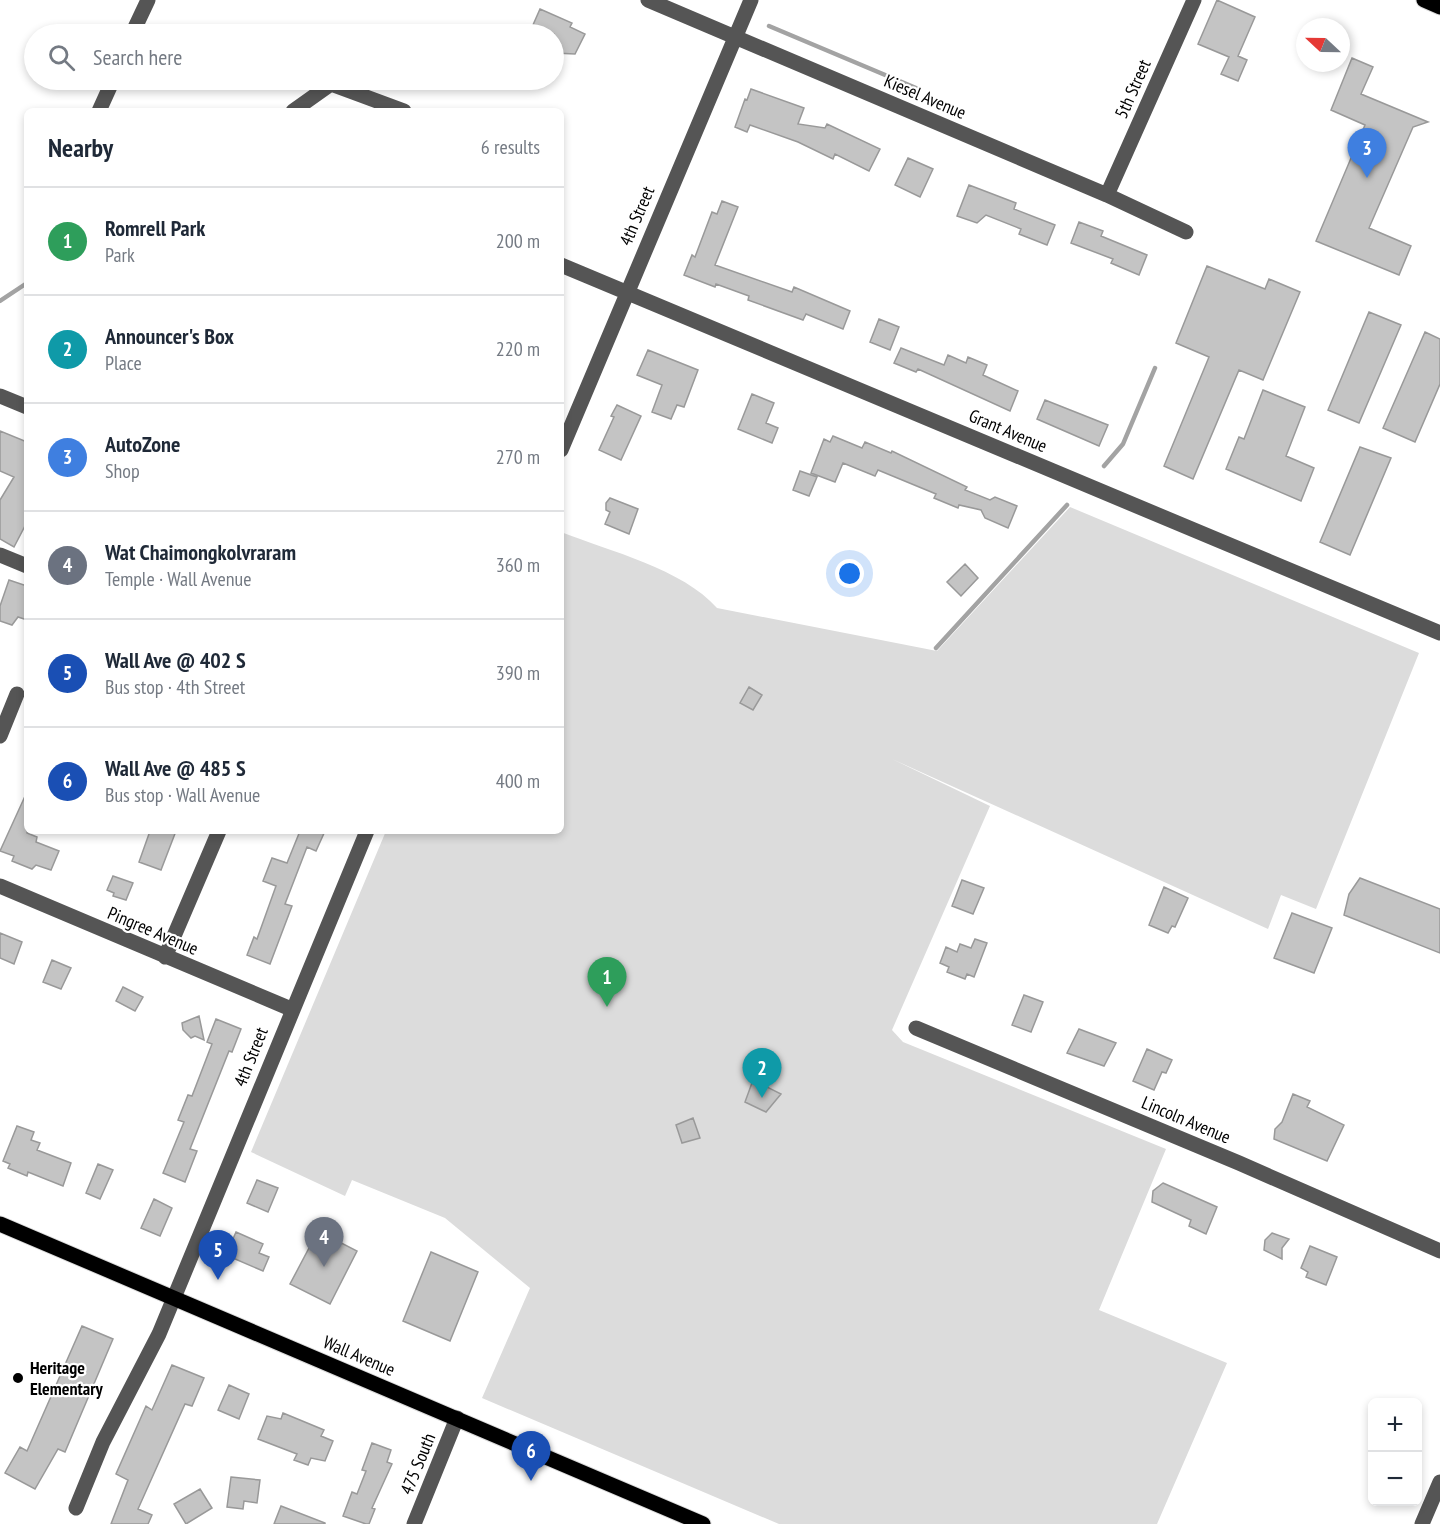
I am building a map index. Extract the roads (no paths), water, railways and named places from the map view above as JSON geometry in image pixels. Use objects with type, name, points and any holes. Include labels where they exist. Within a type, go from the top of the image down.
[{"type":"main road","points":[[1424,0],[1440,7]]},
{"type":"main road","name":"Wall Avenue","points":[[0,1224],[703,1524]]},
{"type":"street","points":[[137,24],[148,0]]},
{"type":"street","name":"Kiesel Avenue","points":[[648,0],[1107,195],[1186,232]]},
{"type":"street","name":"4th Street","points":[[564,443],[751,0]]},
{"type":"street","name":"5th Street","points":[[1107,195],[1194,0]]},
{"type":"street","points":[[100,108],[108,90]]},
{"type":"street","points":[[298,108],[323,90]]},
{"type":"street","points":[[347,90],[396,108]]},
{"type":"street","name":"Grant Avenue","points":[[564,266],[1440,633]]},
{"type":"street","points":[[0,396],[24,406]]},
{"type":"street","points":[[0,555],[24,565]]},
{"type":"street","points":[[0,736],[17,694]]},
{"type":"street","points":[[165,957],[218,834]]},
{"type":"street","name":"4th Street","points":[[76,1508],[103,1442],[155,1342],[174,1299],[291,1009],[367,834]]},
{"type":"street","name":"Pingree Avenue","points":[[0,886],[291,1009]]},
{"type":"street","name":"Lincoln Avenue","points":[[916,1028],[1239,1163],[1440,1251]]},
{"type":"street","name":"475 South","points":[[414,1524],[457,1418]]},
{"type":"street","points":[[1422,1524],[1440,1482]]},
{"type":"waterway","points":[[769,26],[916,88]]},
{"type":"waterway","points":[[0,301],[24,285]]},
{"type":"waterway","points":[[1104,466],[1123,444],[1155,368]]},
{"type":"waterway","points":[[936,648],[1067,505]]},
{"type":"place","name":"AutoZone","points":[[1367,178]]},
{"type":"place","name":"Romrell Park","points":[[607,1007]]},
{"type":"place","name":"Announcer's Box","points":[[762,1098]]},
{"type":"place","name":"Wat Chaimongkolvraram","points":[[324,1267]]},
{"type":"place","name":"Wall Ave @ 402 S","points":[[218,1280]]},
{"type":"place","name":"Heritage Elementary","points":[[18,1378]]},
{"type":"place","name":"Wall Ave @ 485 S","points":[[531,1481]]}]
